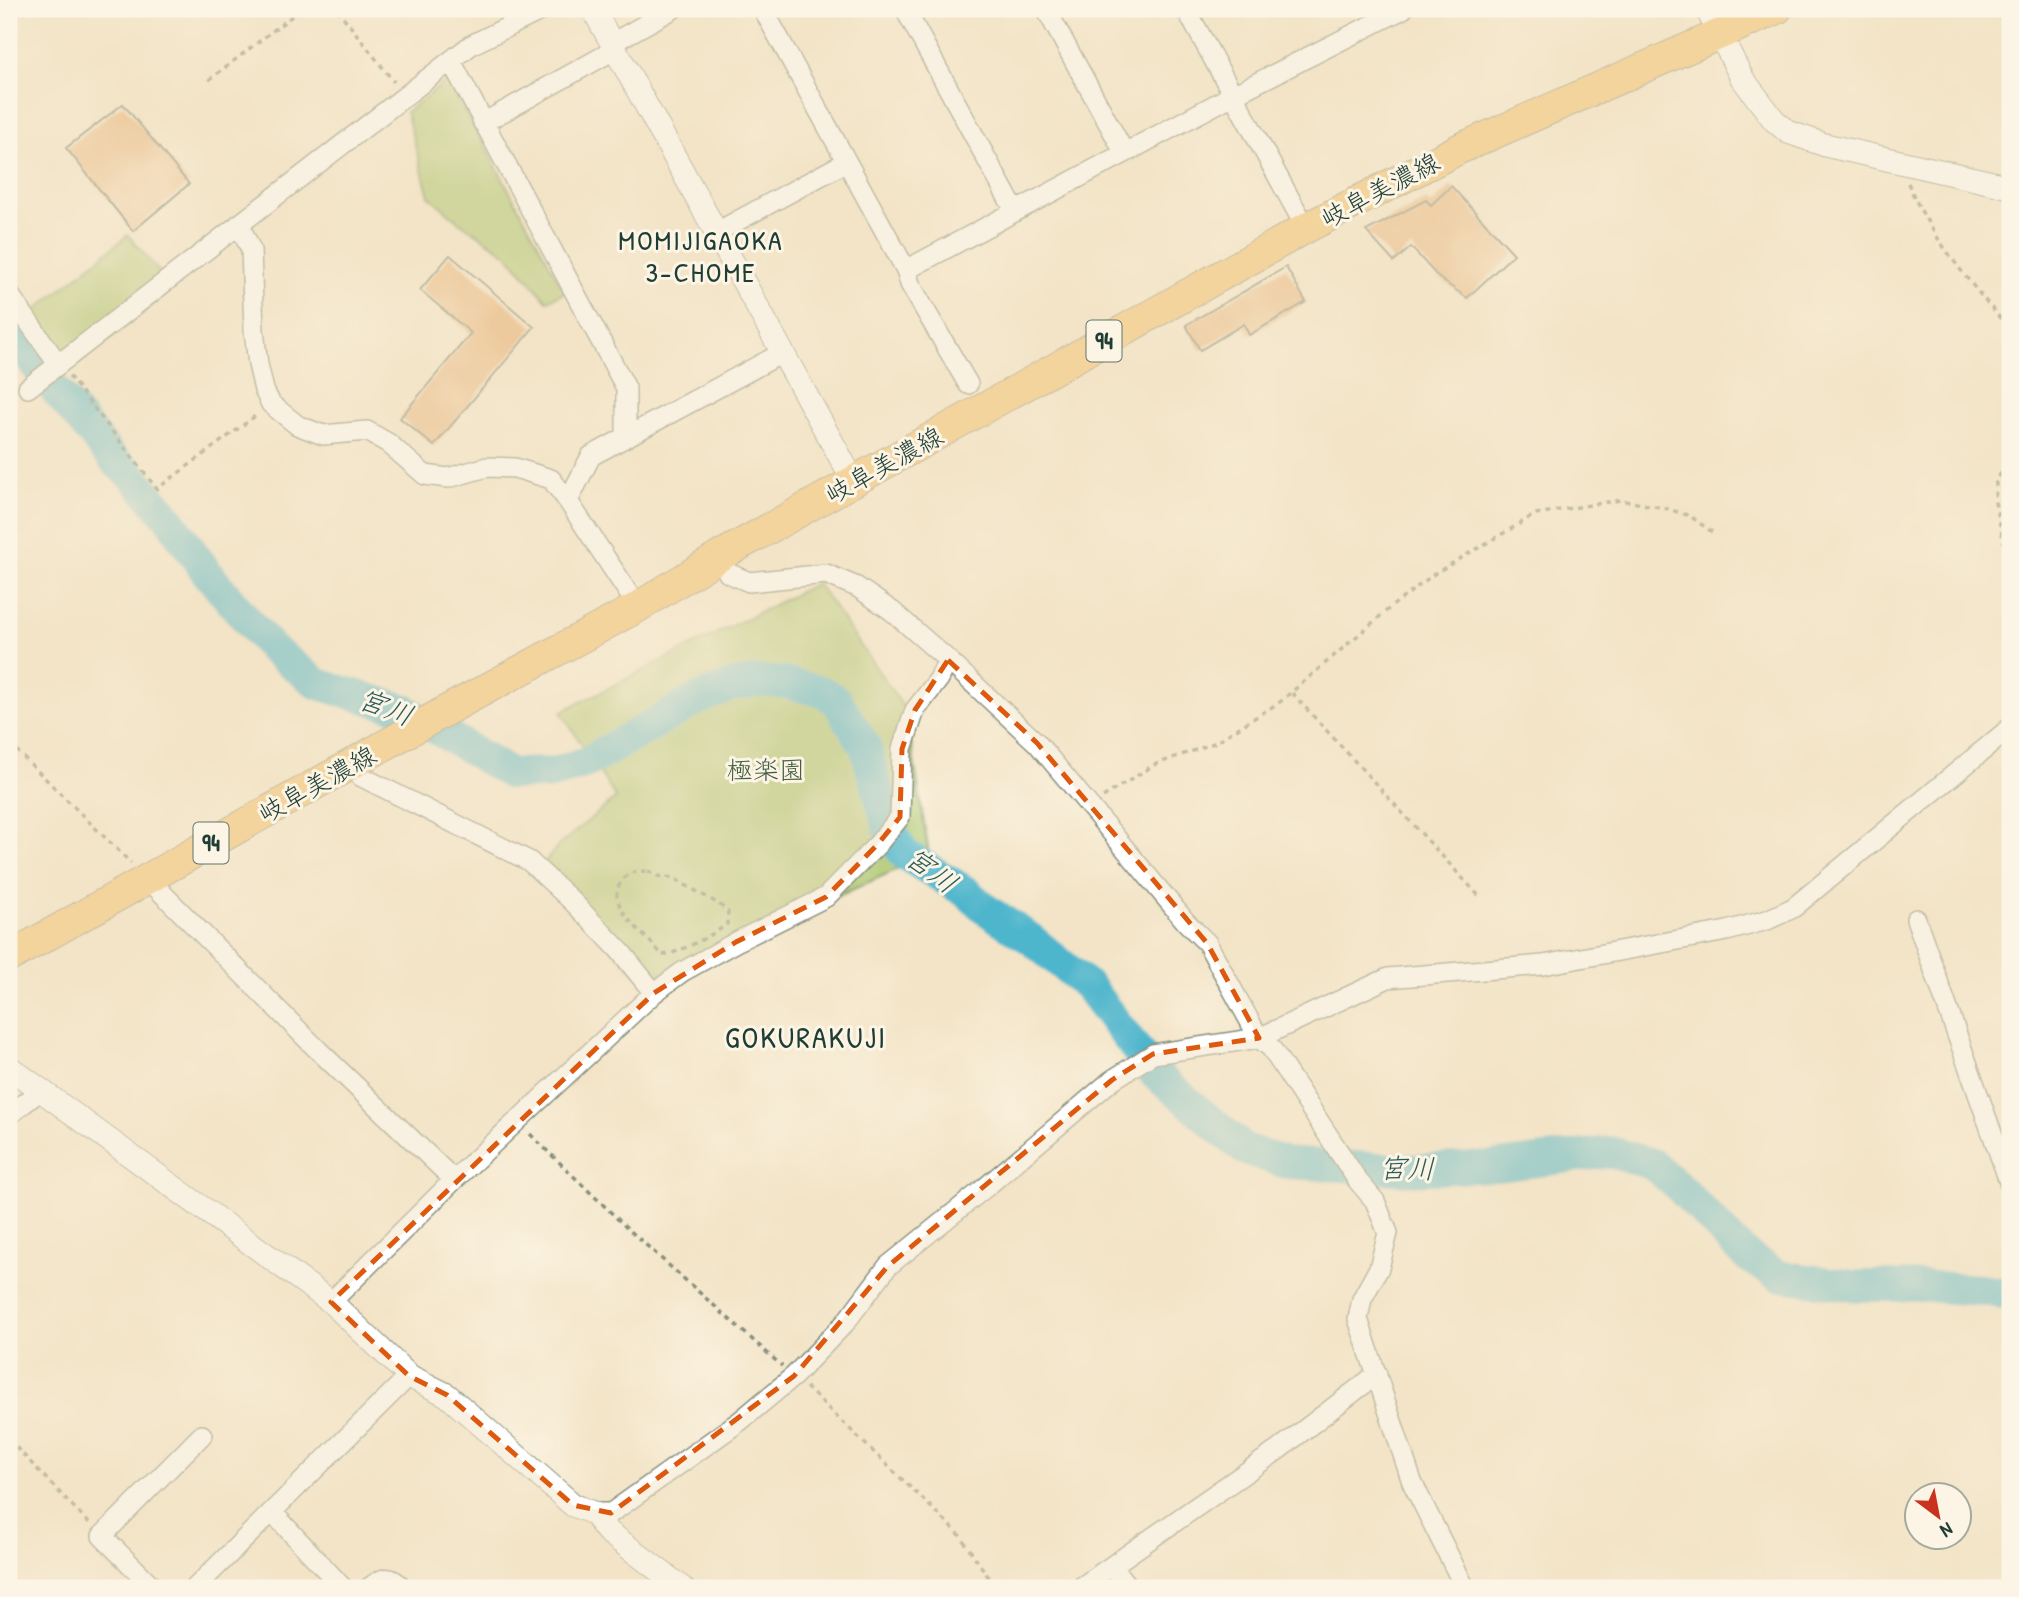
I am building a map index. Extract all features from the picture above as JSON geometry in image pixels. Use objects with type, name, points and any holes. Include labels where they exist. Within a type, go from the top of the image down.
[{"type":"main road","name":"岐阜美濃線","points":[[9,957],[449,709],[638,607],[720,556],[1306,228],[1713,21],[1777,9]]},
{"type":"street","points":[[28,388],[451,61],[488,36],[544,9]]},
{"type":"street","points":[[593,9],[854,482]]},
{"type":"street","points":[[483,123],[673,9]]},
{"type":"street","points":[[763,9],[906,270],[909,284],[968,383]]},
{"type":"street","points":[[905,9],[1015,211]]},
{"type":"street","points":[[1046,9],[1124,152]]},
{"type":"street","points":[[1186,9],[1306,228]]},
{"type":"street","points":[[906,270],[1124,152],[1403,9]]},
{"type":"street","points":[[1713,21],[1742,78],[1774,120],[1788,132],[1825,145],[2010,187]]},
{"type":"street","points":[[451,61],[626,388],[626,435]]},
{"type":"street","points":[[717,233],[846,162]]},
{"type":"street","points":[[239,224],[251,250],[255,341],[264,390],[271,404],[297,425],[323,435],[367,431],[388,443],[425,475],[448,478],[487,467],[514,468],[551,479],[568,500],[638,607]]},
{"type":"street","points":[[9,294],[55,366]]},
{"type":"street","points":[[568,500],[591,456],[782,353]]},
{"type":"street","points":[[720,556],[728,573],[749,582],[826,575],[858,587],[892,611],[1037,743],[1186,922],[1207,943],[1259,1038],[1271,1048],[1358,1181],[1375,1201],[1388,1233],[1379,1268],[1362,1299],[1358,1319],[1412,1482],[1461,1587]]},
{"type":"street","points":[[331,1302],[454,1180],[654,993],[682,972],[826,897],[878,844],[900,817],[902,750],[915,710],[939,679],[948,660]]},
{"type":"street","points":[[9,1067],[331,1302],[409,1376],[447,1395],[573,1505],[593,1513],[611,1513],[740,1421],[794,1376],[845,1323],[888,1266],[1112,1080],[1153,1054],[1259,1038],[1388,978],[1543,965],[1727,931],[1767,920],[1793,908],[2010,728]]},
{"type":"street","points":[[348,766],[362,777],[530,861],[588,918],[654,993]]},
{"type":"street","points":[[148,879],[318,1050],[454,1180]]},
{"type":"street","points":[[1916,919],[2010,1184]]},
{"type":"street","points":[[9,1115],[41,1090]]},
{"type":"street","points":[[1080,1588],[1278,1450],[1377,1374]]},
{"type":"street","points":[[195,1588],[409,1376]]},
{"type":"street","points":[[154,1588],[102,1536],[202,1435]]},
{"type":"street","points":[[272,1512],[343,1588]]},
{"type":"street","points":[[593,1513],[607,1531],[682,1588]]},
{"type":"street","points":[[1112,1566],[1130,1588]]},
{"type":"street","points":[[369,1588],[387,1577],[397,1581],[403,1588]]},
{"type":"path","points":[[209,80],[300,9]]},
{"type":"path","points":[[337,9],[406,97]]},
{"type":"path","points":[[1899,161],[1914,198],[1962,272],[2010,330]]},
{"type":"path","points":[[55,366],[157,489],[271,404]]},
{"type":"path","points":[[2010,455],[1996,482],[1995,502],[2010,570]]},
{"type":"path","points":[[1090,805],[1154,765],[1214,743],[1292,693],[1391,607],[1434,574],[1536,514],[1620,500],[1665,508],[1690,516],[1712,532]]},
{"type":"path","points":[[1292,693],[1479,896]]},
{"type":"path","points":[[9,743],[148,879]]},
{"type":"path","points":[[648,871],[657,876],[673,878],[724,908],[728,912],[725,927],[667,956],[629,919],[617,901],[616,889],[624,876],[632,872],[648,871]]},
{"type":"path","points":[[518,1121],[627,1228],[794,1376],[959,1534],[996,1588]]},
{"type":"path","points":[[9,1440],[102,1536]]},
{"type":"highlighted area","points":[[948,660],[1037,743],[1207,943],[1259,1038],[1153,1054],[1112,1080],[888,1266],[794,1376],[611,1513],[573,1505],[447,1395],[409,1376],[331,1302],[654,993],[736,942],[826,897],[878,844],[900,817],[902,749],[915,710]]},
{"type":"green space","points":[[447,81],[565,292],[547,301],[507,254],[459,222],[429,196],[406,112]]},
{"type":"green space","points":[[128,235],[173,288],[66,373],[26,318]]},
{"type":"green space","name":"極楽園","points":[[817,583],[906,711],[929,855],[736,942],[654,993],[538,870],[560,844],[616,798],[561,712]]},
{"type":"building","points":[[123,104],[189,184],[133,231],[66,148]]},
{"type":"building","points":[[1451,186],[1514,254],[1467,298],[1439,278],[1411,247],[1394,262],[1366,231],[1426,200],[1431,205]]},
{"type":"building","points":[[450,255],[534,327],[434,446],[400,418],[471,333],[420,290]]},
{"type":"building","points":[[1286,267],[1306,302],[1249,335],[1244,324],[1200,350],[1186,325]]},
{"type":"waterway","name":"宮川","points":[[9,330],[115,461],[168,517],[207,573],[272,649],[318,684],[403,709],[511,774],[547,775],[587,762],[694,701],[730,686],[758,681],[786,683],[823,692],[837,701],[865,746],[889,829],[904,854],[966,892],[988,911],[1031,939],[1088,986],[1155,1074],[1244,1149],[1286,1163],[1411,1170],[1498,1166],[1610,1152],[1652,1164],[1682,1190],[1745,1255],[1779,1276],[1855,1286],[1921,1286],[2010,1294]]},
{"type":"district","name":"MOMIJIGAOKA 3-CHOME","points":[[701,256]]},
{"type":"district","name":"GOKURAKUJI","points":[[806,1038]]}]
